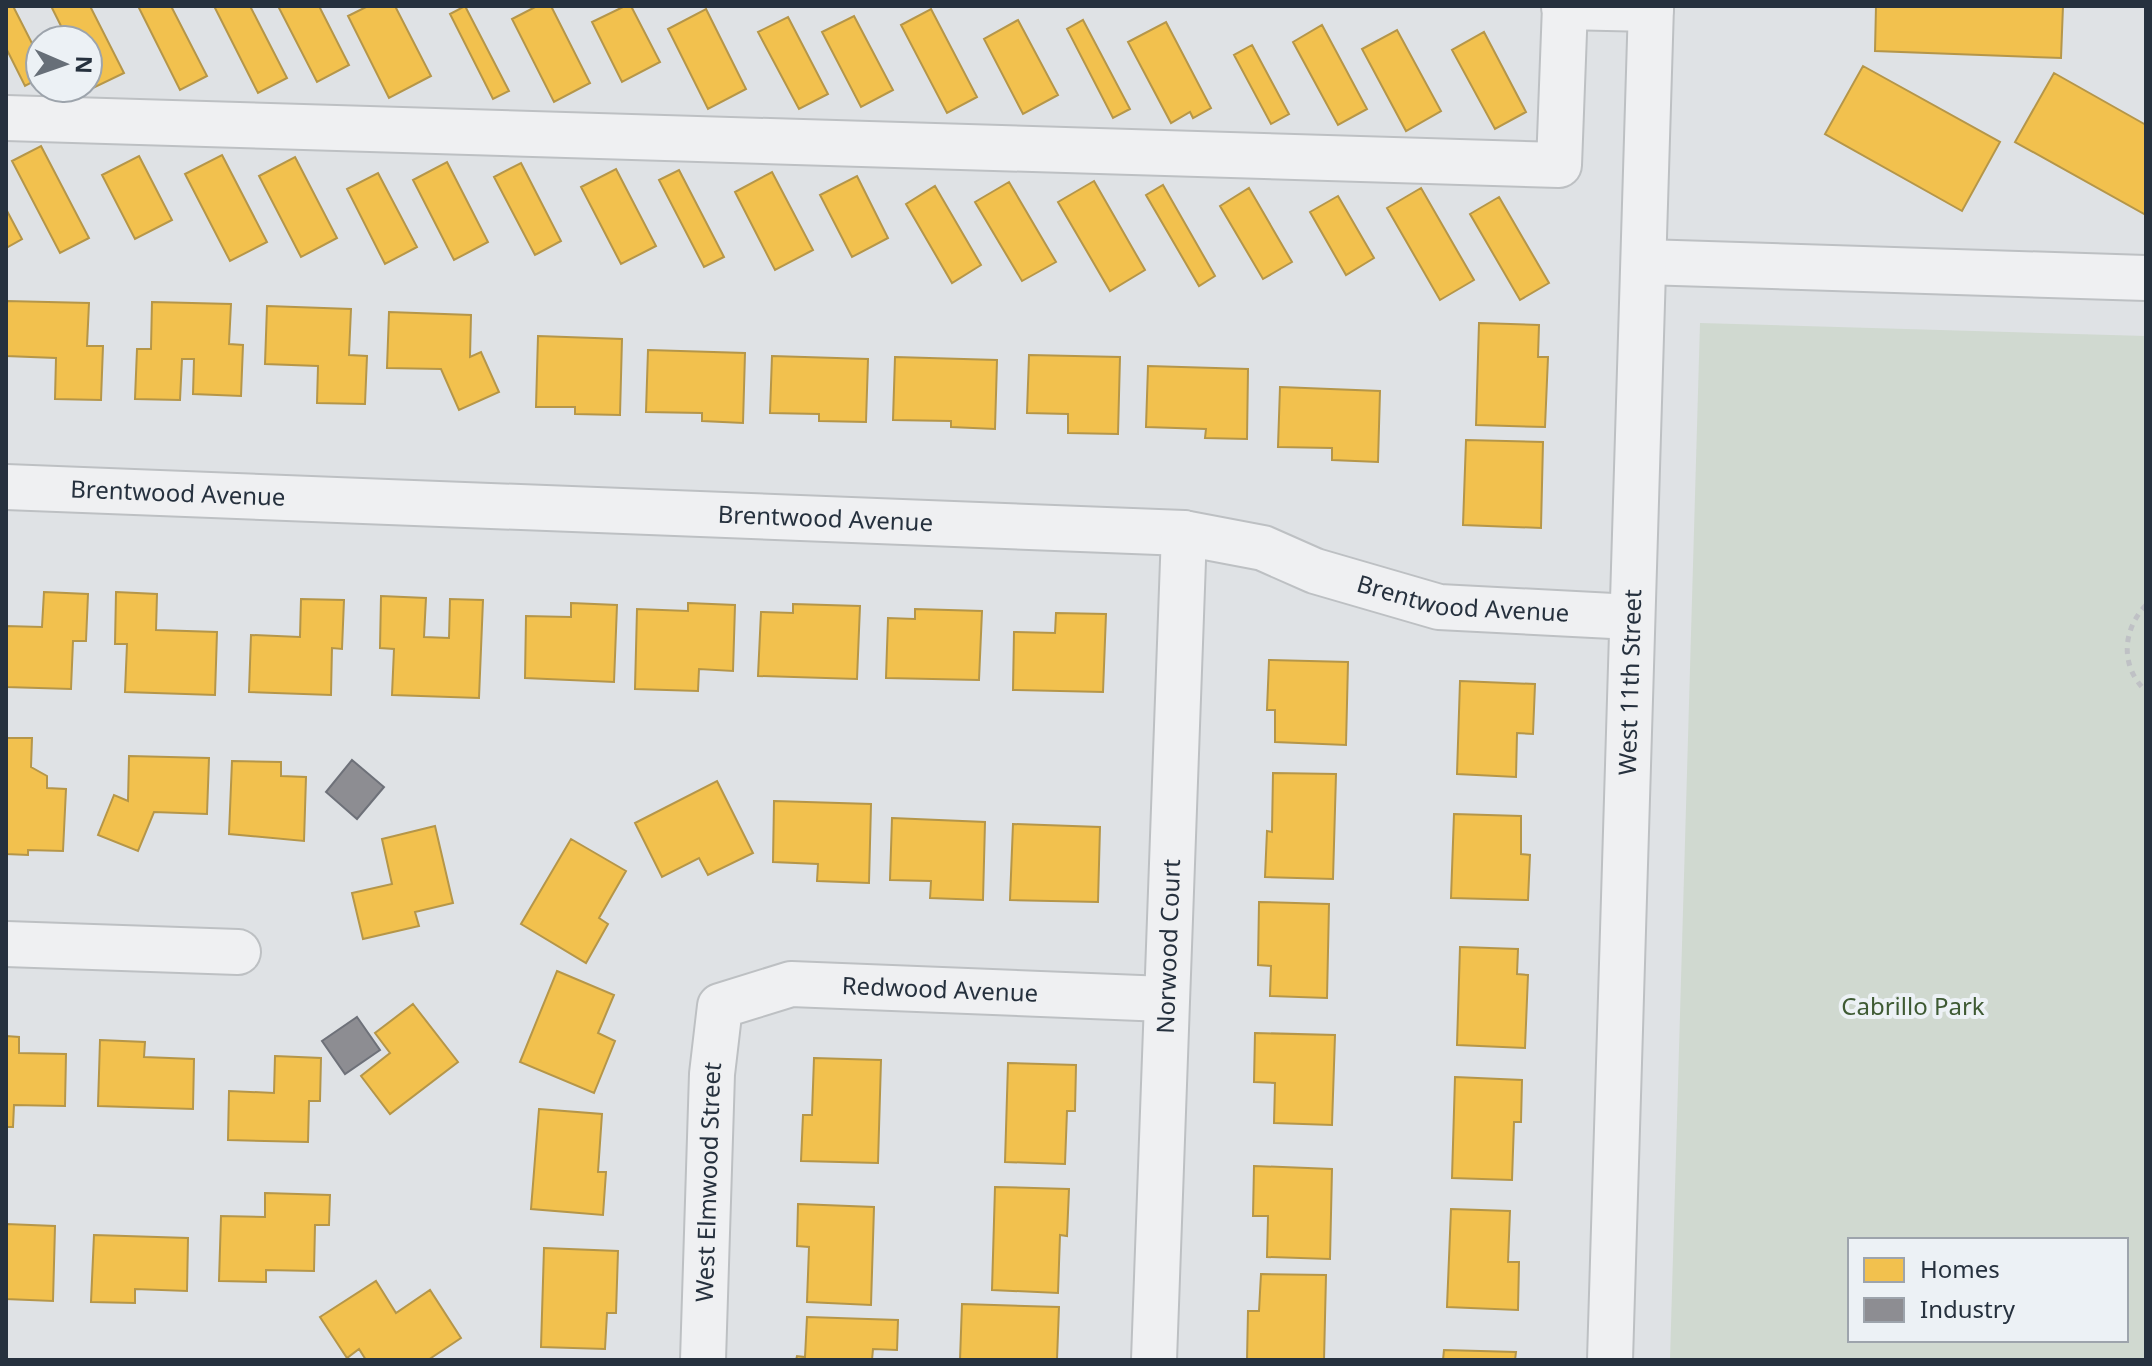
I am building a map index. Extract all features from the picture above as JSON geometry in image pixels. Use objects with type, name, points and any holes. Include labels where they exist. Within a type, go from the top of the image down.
[{"type":"street","points":[[6,118],[1559,165],[1564,7],[1651,7]]},
{"type":"street","name":"West 11th Street","points":[[1610,1360],[1651,7]]},
{"type":"street","points":[[1644,262],[2146,278]]},
{"type":"street","name":"Brentwood Avenue","points":[[6,487],[1184,533],[1263,548],[1315,571],[1439,607],[1632,617]]},
{"type":"street","name":"Norwood Court","points":[[1154,1360],[1184,533]]},
{"type":"street","points":[[6,944],[238,952]]},
{"type":"street","name":"Redwood Avenue","points":[[720,1006],[791,984],[1165,999]]},
{"type":"street","name":"West Elmwood Street","points":[[703,1360],[712,1074],[720,1006]]},
{"type":"path","points":[[2146,605],[2131,626],[2125,648],[2137,683],[2146,691]]},
{"type":"green space","name":"Cabrillo Park","points":[[1700,323],[2146,336],[2146,1360],[1670,1360]]},
{"type":"building: Homes","points":[[6,6],[13,6],[24,28],[24,84],[6,48]]},
{"type":"building: Homes","points":[[51,6],[90,6],[99,24],[60,24]]},
{"type":"building: Homes","points":[[138,6],[171,6],[207,76],[180,90]]},
{"type":"building: Homes","points":[[214,6],[250,6],[287,78],[258,93]]},
{"type":"building: Homes","points":[[278,6],[319,6],[349,65],[317,82]]},
{"type":"building: Homes","points":[[368,6],[395,6],[431,76],[389,98],[348,16]]},
{"type":"building: Homes","points":[[465,6],[509,91],[493,99],[450,14]]},
{"type":"building: Homes","points":[[537,6],[551,6],[590,83],[554,102],[512,19]]},
{"type":"building: Homes","points":[[631,6],[660,62],[622,82],[592,22]]},
{"type":"building: Homes","points":[[1876,6],[2063,6],[2061,58],[1875,51]]},
{"type":"building: Homes","points":[[706,9],[746,89],[708,109],[668,29]]},
{"type":"building: Homes","points":[[931,9],[977,97],[947,113],[901,25]]},
{"type":"building: Homes","points":[[854,16],[893,90],[861,107],[822,32]]},
{"type":"building: Homes","points":[[788,17],[828,94],[799,109],[758,32]]},
{"type":"building: Homes","points":[[1018,20],[1058,95],[1023,114],[984,39]]},
{"type":"building: Homes","points":[[1083,20],[1130,109],[1113,118],[1067,29]]},
{"type":"building: Homes","points":[[1166,22],[1211,108],[1193,118],[1190,112],[1171,123],[1128,42]]},
{"type":"building: Homes","points":[[1322,25],[1367,109],[1338,125],[1293,42]]},
{"type":"building: Homes","points":[[1397,30],[1441,111],[1406,131],[1362,49]]},
{"type":"building: Homes","points":[[1484,32],[1526,112],[1495,129],[1452,50]]},
{"type":"building: Homes","points":[[104,34],[124,73],[104,83]]},
{"type":"building: Homes","points":[[1252,45],[1289,114],[1271,124],[1234,55]]},
{"type":"building: Homes","points":[[1863,66],[2000,142],[1962,211],[1825,134]]},
{"type":"building: Homes","points":[[2054,73],[2146,125],[2146,215],[2015,142]]},
{"type":"building: Homes","points":[[41,146],[89,238],[60,253],[12,161]]},
{"type":"building: Homes","points":[[222,155],[267,242],[230,261],[185,174]]},
{"type":"building: Homes","points":[[139,156],[172,220],[135,239],[102,175]]},
{"type":"building: Homes","points":[[295,157],[337,238],[301,257],[259,176]]},
{"type":"building: Homes","points":[[447,162],[488,242],[454,260],[413,180]]},
{"type":"building: Homes","points":[[521,163],[561,241],[535,255],[494,177]]},
{"type":"building: Homes","points":[[616,169],[656,246],[621,264],[581,187]]},
{"type":"building: Homes","points":[[679,170],[724,257],[704,267],[659,180]]},
{"type":"building: Homes","points":[[772,172],[813,250],[775,270],[735,192]]},
{"type":"building: Homes","points":[[378,173],[417,247],[385,264],[347,189]]},
{"type":"building: Homes","points":[[857,176],[888,238],[852,257],[820,195]]},
{"type":"building: Homes","points":[[1094,181],[1145,270],[1110,291],[1058,202]]},
{"type":"building: Homes","points":[[1009,182],[1056,262],[1022,281],[975,202]]},
{"type":"building: Homes","points":[[1163,185],[1215,276],[1199,286],[1146,195]]},
{"type":"building: Homes","points":[[935,186],[981,265],[952,283],[906,204]]},
{"type":"building: Homes","points":[[1249,188],[1292,262],[1263,279],[1220,206]]},
{"type":"building: Homes","points":[[1421,188],[1474,280],[1440,300],[1387,208]]},
{"type":"building: Homes","points":[[1338,196],[1374,258],[1346,275],[1310,212]]},
{"type":"building: Homes","points":[[1499,197],[1549,283],[1520,300],[1470,214]]},
{"type":"building: Homes","points":[[6,209],[22,239],[6,248]]},
{"type":"building: Homes","points":[[6,301],[89,303],[87,346],[103,346],[101,400],[55,399],[56,358],[6,356]]},
{"type":"building: Homes","points":[[152,302],[231,304],[229,344],[243,345],[241,396],[193,394],[194,359],[182,359],[180,400],[135,399],[137,349],[151,349]]},
{"type":"building: Homes","points":[[267,306],[351,309],[349,355],[367,356],[365,404],[317,403],[318,366],[265,364]]},
{"type":"building: Homes","points":[[389,312],[471,315],[470,357],[481,352],[499,392],[459,410],[441,369],[387,368]]},
{"type":"building: Homes","points":[[1479,323],[1539,325],[1538,357],[1548,357],[1545,427],[1476,425]]},
{"type":"building: Homes","points":[[538,336],[622,339],[620,415],[575,414],[575,407],[536,407]]},
{"type":"building: Homes","points":[[648,350],[745,353],[743,423],[702,421],[702,413],[646,412]]},
{"type":"building: Homes","points":[[1029,355],[1120,357],[1118,434],[1068,433],[1068,414],[1027,413]]},
{"type":"building: Homes","points":[[772,356],[868,359],[866,422],[819,421],[819,414],[770,413]]},
{"type":"building: Homes","points":[[895,357],[997,360],[995,429],[951,427],[951,421],[893,420]]},
{"type":"building: Homes","points":[[1148,366],[1248,369],[1247,439],[1205,438],[1206,429],[1146,427]]},
{"type":"building: Homes","points":[[1280,387],[1380,391],[1378,462],[1332,460],[1332,448],[1278,447]]},
{"type":"building: Homes","points":[[1466,440],[1543,442],[1541,528],[1463,525]]},
{"type":"building: Homes","points":[[44,592],[88,594],[86,641],[73,641],[71,689],[6,687],[6,626],[42,627]]},
{"type":"building: Homes","points":[[116,592],[157,594],[156,630],[217,632],[215,695],[125,692],[127,644],[115,644]]},
{"type":"building: Homes","points":[[381,596],[426,598],[424,637],[449,638],[450,599],[483,600],[479,698],[392,695],[394,649],[380,648]]},
{"type":"building: Homes","points":[[301,599],[344,600],[342,649],[332,648],[331,695],[249,692],[251,635],[300,637]]},
{"type":"building: Homes","points":[[571,603],[617,605],[614,682],[525,678],[526,616],[571,617]]},
{"type":"building: Homes","points":[[688,603],[735,605],[733,671],[699,669],[698,691],[635,689],[637,609],[688,611]]},
{"type":"building: Homes","points":[[793,604],[860,606],[857,679],[758,676],[761,612],[793,613]]},
{"type":"building: Homes","points":[[915,609],[982,611],[979,680],[886,678],[888,618],[915,619]]},
{"type":"building: Homes","points":[[1056,613],[1106,614],[1103,692],[1013,690],[1014,632],[1055,633]]},
{"type":"building: Homes","points":[[1269,660],[1348,662],[1346,745],[1275,742],[1275,710],[1267,710]]},
{"type":"building: Homes","points":[[1460,681],[1535,684],[1533,734],[1517,733],[1516,777],[1457,774]]},
{"type":"building: Homes","points":[[6,738],[32,738],[31,767],[47,776],[47,788],[66,789],[63,851],[28,850],[28,855],[6,854]]},
{"type":"building: Homes","points":[[129,756],[209,758],[207,814],[154,812],[138,851],[98,835],[114,795],[128,801]]},
{"type":"building: Homes","points":[[232,761],[281,762],[281,776],[306,777],[304,841],[229,834]]},
{"type":"building: Homes","points":[[1273,773],[1336,774],[1333,879],[1265,877],[1267,831],[1272,832]]},
{"type":"building: Homes","points":[[717,781],[753,853],[708,875],[699,858],[662,877],[635,823]]},
{"type":"building: Homes","points":[[774,801],[871,804],[869,883],[817,881],[818,864],[773,862]]},
{"type":"building: Homes","points":[[1454,814],[1521,816],[1521,854],[1530,855],[1528,900],[1451,898]]},
{"type":"building: Homes","points":[[892,818],[985,822],[983,900],[930,898],[931,881],[890,880]]},
{"type":"building: Homes","points":[[1013,824],[1100,827],[1098,902],[1010,900]]},
{"type":"building: Homes","points":[[435,826],[453,903],[415,912],[419,926],[363,939],[352,893],[392,884],[382,839]]},
{"type":"building: Homes","points":[[571,839],[626,871],[599,918],[608,924],[586,963],[521,924]]},
{"type":"building: Homes","points":[[1259,902],[1329,904],[1327,998],[1270,996],[1271,966],[1258,965]]},
{"type":"building: Homes","points":[[1460,947],[1518,949],[1517,974],[1528,975],[1525,1048],[1457,1045]]},
{"type":"building: Homes","points":[[557,971],[614,995],[598,1033],[615,1041],[594,1093],[520,1062]]},
{"type":"building: Homes","points":[[413,1004],[458,1062],[390,1114],[361,1076],[390,1053],[375,1033]]},
{"type":"building: Homes","points":[[1255,1033],[1335,1035],[1332,1125],[1274,1123],[1275,1083],[1254,1082]]},
{"type":"building: Homes","points":[[6,1036],[19,1037],[19,1053],[66,1054],[65,1106],[14,1105],[13,1127],[6,1127]]},
{"type":"building: Homes","points":[[100,1040],[145,1042],[144,1057],[194,1059],[193,1109],[98,1106]]},
{"type":"building: Homes","points":[[275,1056],[321,1058],[320,1101],[309,1101],[308,1142],[228,1140],[229,1091],[274,1093]]},
{"type":"building: Homes","points":[[814,1058],[881,1060],[878,1163],[801,1161],[803,1115],[812,1115]]},
{"type":"building: Homes","points":[[1008,1063],[1076,1065],[1075,1111],[1067,1111],[1065,1164],[1005,1162]]},
{"type":"building: Homes","points":[[1455,1077],[1522,1080],[1521,1122],[1514,1122],[1512,1180],[1452,1178]]},
{"type":"building: Homes","points":[[539,1109],[602,1114],[598,1172],[606,1172],[603,1215],[531,1209]]},
{"type":"building: Homes","points":[[1254,1166],[1332,1169],[1330,1259],[1267,1257],[1268,1216],[1253,1216]]},
{"type":"building: Homes","points":[[995,1187],[1069,1189],[1067,1236],[1060,1235],[1058,1293],[992,1290]]},
{"type":"building: Homes","points":[[265,1193],[330,1195],[329,1225],[315,1225],[314,1271],[266,1270],[266,1282],[219,1281],[221,1216],[265,1217]]},
{"type":"building: Homes","points":[[798,1204],[874,1207],[871,1305],[807,1302],[809,1247],[797,1246]]},
{"type":"building: Homes","points":[[1451,1209],[1510,1211],[1508,1262],[1519,1262],[1518,1310],[1447,1307]]},
{"type":"building: Homes","points":[[6,1224],[55,1226],[53,1301],[6,1299]]},
{"type":"building: Homes","points":[[94,1235],[188,1238],[187,1291],[135,1289],[135,1303],[91,1302]]},
{"type":"building: Homes","points":[[544,1248],[618,1251],[616,1313],[607,1313],[605,1349],[541,1347]]},
{"type":"building: Homes","points":[[1261,1274],[1326,1275],[1324,1360],[1247,1360],[1248,1311],[1259,1311]]},
{"type":"building: Homes","points":[[376,1281],[396,1313],[430,1290],[461,1338],[428,1360],[366,1360],[359,1349],[347,1358],[320,1317]]},
{"type":"building: Homes","points":[[962,1304],[1059,1307],[1057,1359],[1066,1360],[960,1360]]},
{"type":"building: Homes","points":[[807,1317],[898,1320],[897,1350],[873,1349],[872,1360],[796,1360],[797,1356],[805,1357]]},
{"type":"building: Homes","points":[[1444,1350],[1516,1352],[1515,1360],[1443,1360]]},
{"type":"building: Industry","points":[[352,760],[384,787],[357,819],[326,792]]},
{"type":"building: Industry","points":[[357,1017],[380,1050],[345,1074],[322,1041]]}]
